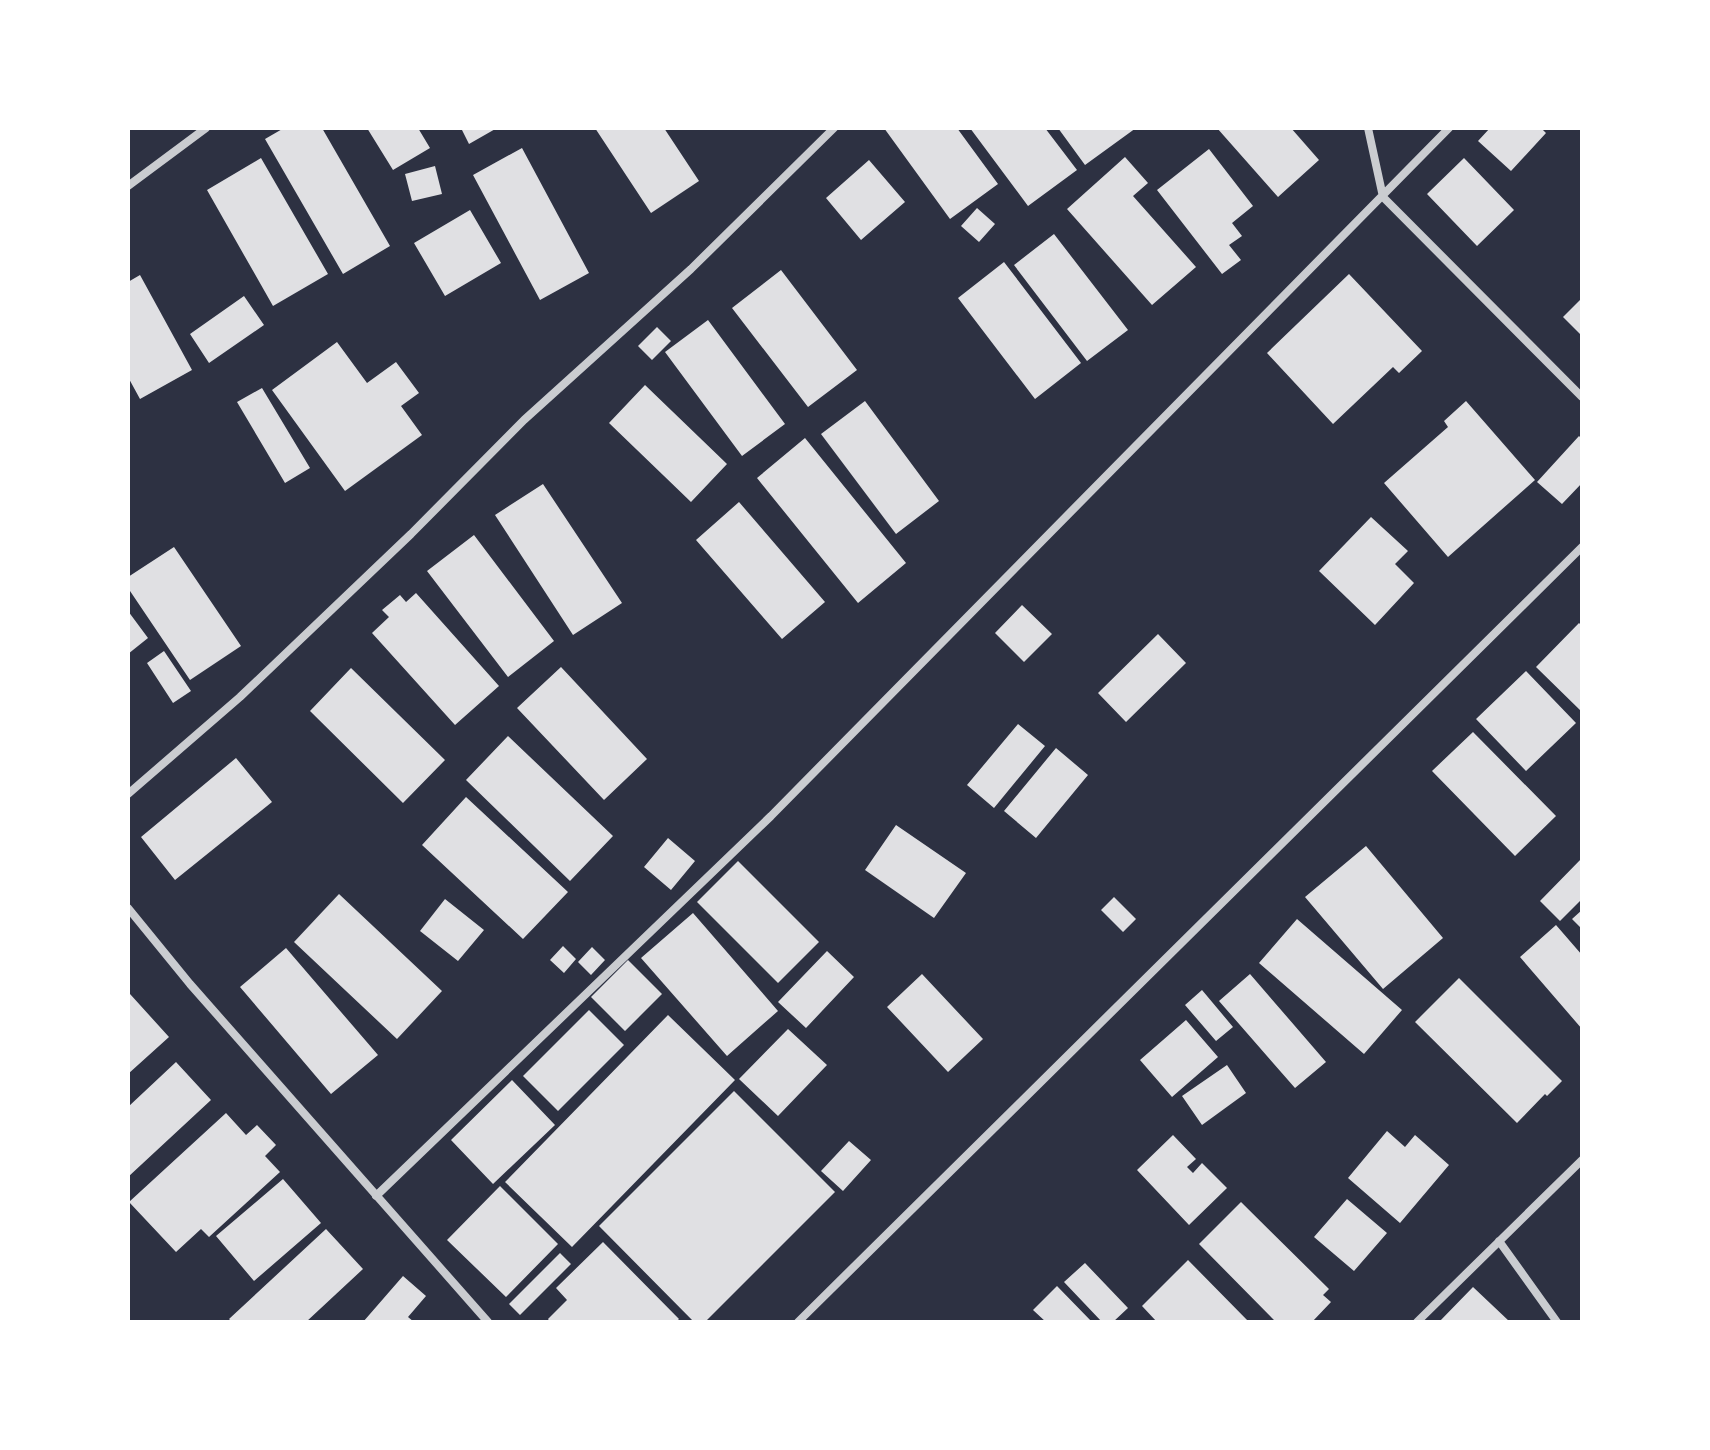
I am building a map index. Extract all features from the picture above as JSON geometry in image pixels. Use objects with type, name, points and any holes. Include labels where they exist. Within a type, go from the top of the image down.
[{"type":"street","points":[[128,186],[206,128]]},
{"type":"street","points":[[128,794],[240,697],[411,534],[524,420],[691,269],[834,128]]},
{"type":"street","points":[[1368,128],[1383,197],[1582,397]]},
{"type":"street","points":[[376,1196],[771,816],[1449,128]]},
{"type":"street","points":[[798,1322],[1582,547]]},
{"type":"street","points":[[128,908],[190,984],[488,1322]]},
{"type":"street","points":[[1417,1322],[1582,1160]]},
{"type":"street","points":[[1499,1241],[1557,1322]]},
{"type":"building","points":[[284,128],[322,128],[390,246],[343,274],[265,139]]},
{"type":"building","points":[[367,128],[418,128],[430,148],[393,170]]},
{"type":"building","points":[[461,128],[497,128],[469,144]]},
{"type":"building","points":[[595,128],[664,128],[699,181],[651,213]]},
{"type":"building","points":[[884,128],[957,128],[998,184],[950,219]]},
{"type":"building","points":[[970,128],[1045,128],[1077,170],[1028,206]]},
{"type":"building","points":[[1058,128],[1136,128],[1085,165]]},
{"type":"building","points":[[1217,128],[1291,128],[1319,160],[1278,197]]},
{"type":"building","points":[[1490,128],[1541,128],[1546,133],[1511,171],[1478,141]]},
{"type":"building","points":[[522,148],[589,273],[540,300],[473,175]]},
{"type":"building","points":[[1209,149],[1253,206],[1232,223],[1242,236],[1229,245],[1241,260],[1222,274],[1157,190]]},
{"type":"building","points":[[1125,157],[1148,183],[1133,196],[1196,267],[1152,305],[1067,209]]},
{"type":"building","points":[[261,158],[328,274],[273,306],[207,190]]},
{"type":"building","points":[[1464,158],[1514,210],[1477,246],[1427,194]]},
{"type":"building","points":[[869,160],[905,202],[861,240],[826,198]]},
{"type":"building","points":[[435,166],[442,194],[412,201],[405,174]]},
{"type":"building","points":[[977,208],[995,224],[979,242],[961,226]]},
{"type":"building","points":[[470,210],[501,263],[445,296],[414,243]]},
{"type":"building","points":[[1054,234],[1128,330],[1087,361],[1014,265]]},
{"type":"building","points":[[1004,262],[1081,363],[1035,399],[958,298]]},
{"type":"building","points":[[781,270],[857,370],[808,407],[732,308]]},
{"type":"building","points":[[1349,274],[1422,351],[1399,373],[1393,367],[1333,424],[1267,353]]},
{"type":"building","points":[[140,275],[192,370],[140,399],[128,377],[128,282]]},
{"type":"building","points":[[244,296],[264,325],[209,363],[190,334]]},
{"type":"building","points":[[1582,298],[1582,336],[1563,317]]},
{"type":"building","points":[[708,320],[785,424],[742,456],[665,352]]},
{"type":"building","points":[[657,327],[671,341],[652,360],[638,346]]},
{"type":"building","points":[[337,342],[367,383],[396,362],[419,393],[401,406],[422,435],[345,491],[272,390]]},
{"type":"building","points":[[645,385],[727,464],[691,502],[609,423]]},
{"type":"building","points":[[262,388],[310,468],[285,483],[237,402]]},
{"type":"building","points":[[865,401],[939,501],[896,534],[821,434]]},
{"type":"building","points":[[1466,401],[1535,480],[1448,557],[1384,483],[1448,427],[1444,421]]},
{"type":"building","points":[[1579,436],[1582,439],[1582,483],[1562,504],[1537,482]]},
{"type":"building","points":[[805,438],[906,563],[858,603],[757,478]]},
{"type":"building","points":[[543,484],[622,603],[573,635],[495,515]]},
{"type":"building","points":[[739,502],[825,602],[782,639],[696,540]]},
{"type":"building","points":[[1371,517],[1408,551],[1395,564],[1414,583],[1375,625],[1319,571]]},
{"type":"building","points":[[474,535],[554,641],[508,677],[427,571]]},
{"type":"building","points":[[174,547],[241,646],[190,680],[128,588],[128,577]]},
{"type":"building","points":[[416,593],[499,686],[455,725],[372,633],[389,617],[382,610],[400,595],[406,602]]},
{"type":"building","points":[[1022,605],[1052,634],[1024,662],[995,633]]},
{"type":"building","points":[[128,611],[148,638],[128,654]]},
{"type":"building","points":[[1579,623],[1582,626],[1582,712],[1536,667]]},
{"type":"building","points":[[1158,634],[1186,663],[1126,722],[1098,693]]},
{"type":"building","points":[[164,651],[191,691],[173,703],[147,663]]},
{"type":"building","points":[[561,667],[647,759],[604,800],[517,708]]},
{"type":"building","points":[[351,668],[445,760],[403,803],[310,711]]},
{"type":"building","points":[[1526,671],[1576,723],[1526,771],[1476,719]]},
{"type":"building","points":[[1018,724],[1045,746],[994,808],[967,785]]},
{"type":"building","points":[[1473,732],[1556,816],[1515,856],[1432,771]]},
{"type":"building","points":[[508,736],[613,836],[570,881],[466,780]]},
{"type":"building","points":[[1056,748],[1088,775],[1036,838],[1004,811]]},
{"type":"building","points":[[236,758],[272,802],[175,880],[141,837]]},
{"type":"building","points":[[466,797],[568,892],[523,939],[422,845]]},
{"type":"building","points":[[896,825],[966,873],[934,918],[865,870]]},
{"type":"building","points":[[668,838],[695,861],[671,890],[644,867]]},
{"type":"building","points":[[1366,846],[1443,938],[1383,989],[1305,897]]},
{"type":"building","points":[[1582,858],[1582,899],[1560,921],[1540,901]]},
{"type":"building","points":[[738,861],[819,942],[778,983],[697,902]]},
{"type":"building","points":[[339,894],[442,991],[397,1039],[294,942]]},
{"type":"building","points":[[1114,897],[1136,919],[1123,932],[1101,910]]},
{"type":"building","points":[[445,899],[484,930],[458,961],[420,931]]},
{"type":"building","points":[[1582,910],[1582,929],[1572,919]]},
{"type":"building","points":[[693,913],[778,1011],[727,1056],[641,958]]},
{"type":"building","points":[[1297,919],[1402,1010],[1364,1054],[1259,963]]},
{"type":"building","points":[[1556,925],[1582,955],[1582,1029],[1520,957]]},
{"type":"building","points":[[563,946],[576,959],[564,973],[550,960]]},
{"type":"building","points":[[592,947],[605,960],[591,975],[578,962]]},
{"type":"building","points":[[286,948],[378,1055],[331,1094],[240,987]]},
{"type":"building","points":[[827,951],[854,977],[806,1028],[778,1002]]},
{"type":"building","points":[[628,960],[662,994],[625,1031],[591,997]]},
{"type":"building","points":[[922,974],[983,1039],[948,1072],[887,1007]]},
{"type":"building","points":[[1250,974],[1326,1062],[1295,1088],[1219,1001]]},
{"type":"building","points":[[1459,978],[1562,1081],[1517,1123],[1415,1022]]},
{"type":"building","points":[[1202,990],[1233,1027],[1216,1041],[1185,1005]]},
{"type":"building","points":[[128,995],[169,1037],[128,1074]]},
{"type":"building","points":[[589,1010],[624,1045],[558,1111],[523,1076]]},
{"type":"building","points":[[668,1015],[735,1080],[572,1247],[505,1182]]},
{"type":"building","points":[[1186,1020],[1218,1057],[1172,1097],[1140,1060]]},
{"type":"building","points":[[788,1029],[827,1065],[778,1116],[739,1079]]},
{"type":"building","points":[[176,1062],[211,1100],[128,1177],[128,1107]]},
{"type":"building","points":[[1227,1065],[1246,1093],[1202,1125],[1182,1096]]},
{"type":"building","points":[[512,1080],[555,1125],[493,1184],[451,1140]]},
{"type":"building","points":[[734,1091],[835,1192],[705,1322],[694,1322],[599,1226]]},
{"type":"building","points":[[226,1113],[246,1135],[257,1125],[276,1145],[265,1156],[280,1172],[209,1237],[201,1229],[176,1252],[129,1202]]},
{"type":"building","points":[[1387,1131],[1405,1147],[1415,1135],[1449,1165],[1400,1223],[1348,1178]]},
{"type":"building","points":[[1173,1135],[1196,1159],[1187,1167],[1193,1173],[1202,1163],[1227,1188],[1189,1225],[1137,1170]]},
{"type":"building","points":[[849,1141],[871,1160],[843,1191],[821,1171]]},
{"type":"building","points":[[283,1179],[321,1223],[254,1281],[216,1236]]},
{"type":"building","points":[[500,1186],[558,1244],[506,1297],[447,1240]]},
{"type":"building","points":[[1347,1199],[1387,1233],[1354,1271],[1314,1237]]},
{"type":"building","points":[[1241,1202],[1329,1289],[1323,1295],[1331,1302],[1312,1322],[1276,1322],[1199,1244]]},
{"type":"building","points":[[326,1229],[363,1269],[306,1322],[232,1322],[229,1319]]},
{"type":"building","points":[[603,1242],[679,1319],[676,1322],[550,1322],[548,1319],[567,1300],[556,1288]]},
{"type":"building","points":[[560,1253],[571,1264],[520,1315],[509,1304]]},
{"type":"building","points":[[1188,1260],[1249,1322],[1157,1322],[1142,1306]]},
{"type":"building","points":[[1085,1263],[1128,1308],[1113,1322],[1102,1322],[1064,1282]]},
{"type":"building","points":[[403,1276],[426,1296],[408,1317],[414,1322],[363,1322]]},
{"type":"building","points":[[1057,1286],[1092,1322],[1046,1322],[1033,1310]]},
{"type":"building","points":[[1473,1287],[1510,1322],[1439,1322]]}]
